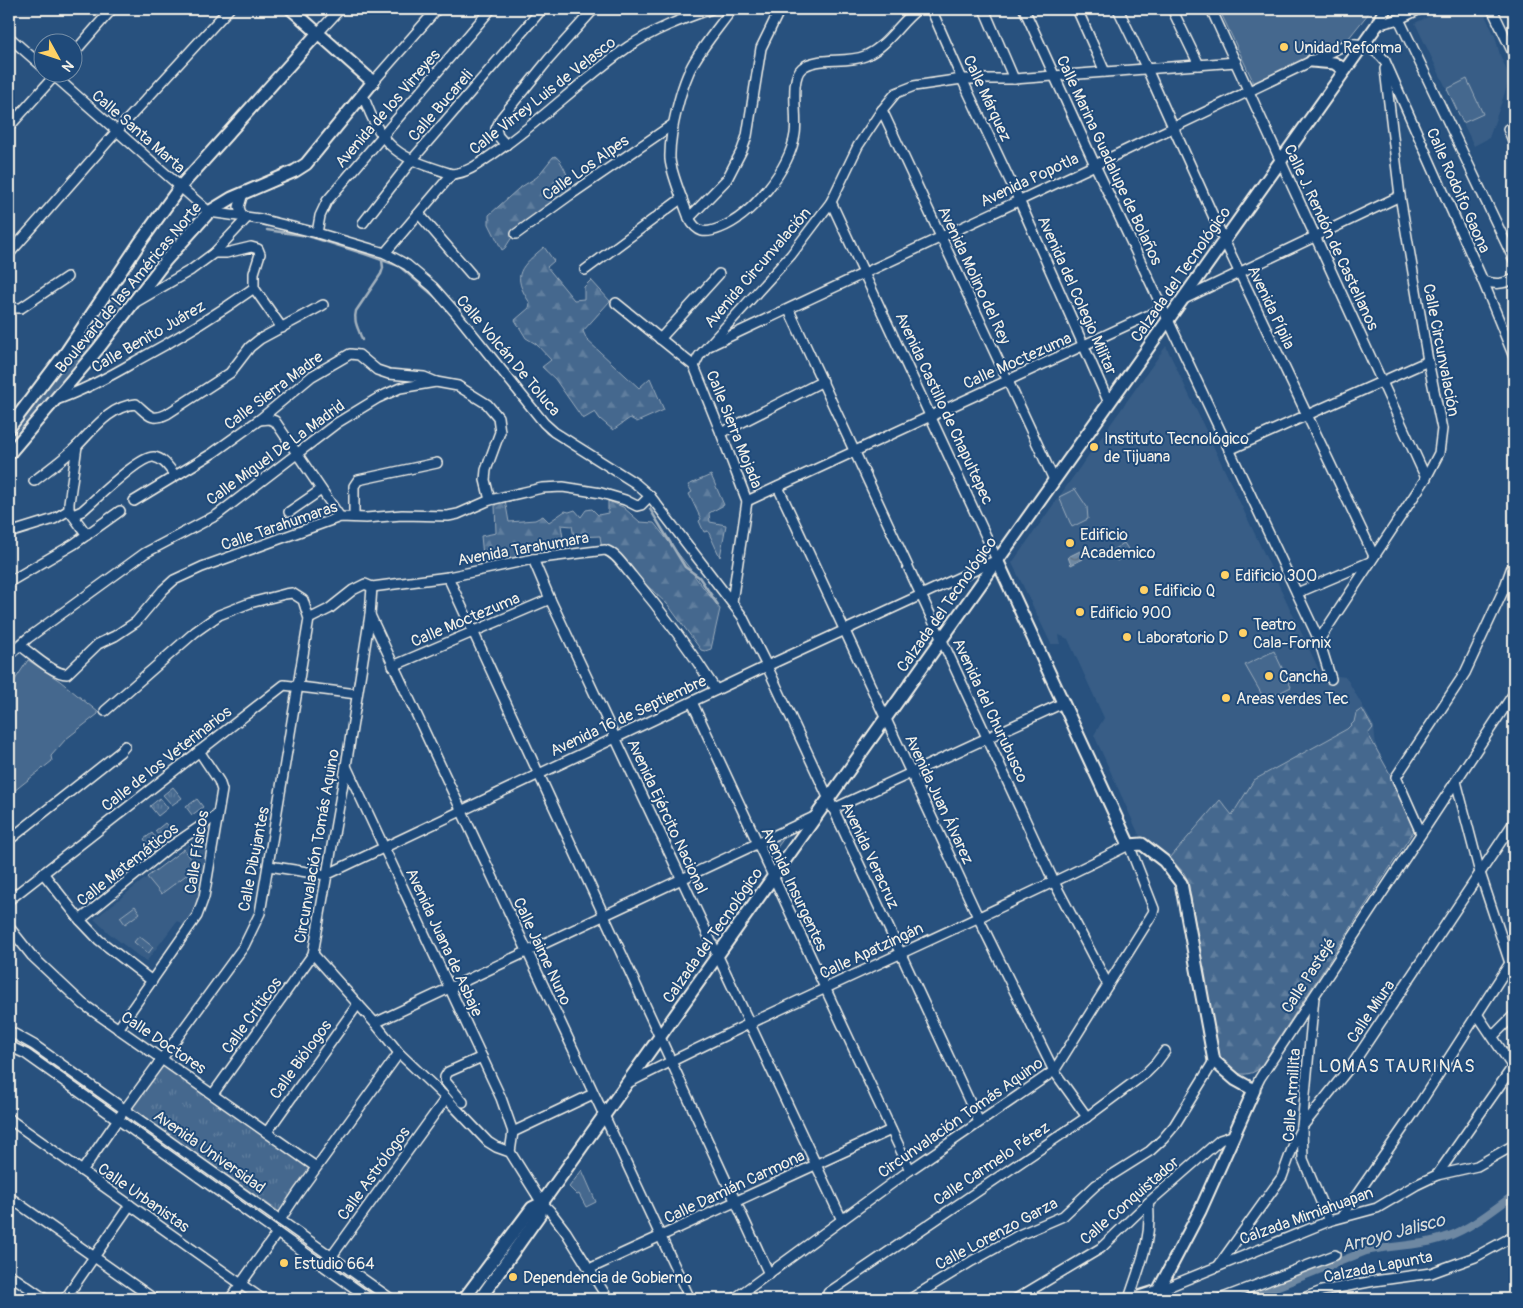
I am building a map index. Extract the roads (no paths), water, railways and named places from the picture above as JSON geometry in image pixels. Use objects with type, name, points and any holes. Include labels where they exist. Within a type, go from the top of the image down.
[{"type":"main road","points":[[291,9],[373,82]]},
{"type":"main road","name":"Calzada del Tecnológico","points":[[480,1299],[540,1214],[542,1203],[603,1116],[816,816],[830,804],[992,562],[1054,480],[1168,320],[1345,70],[1377,24],[1385,9]]},
{"type":"main road","name":"Boulevard de las Américas Norte","points":[[9,428],[13,420],[67,351],[138,244],[180,187],[318,33]]},
{"type":"main road","points":[[1312,61],[1334,63],[1345,70]]},
{"type":"main road","name":"Boulevard de las Américas Norte","points":[[9,454],[98,349],[166,260],[209,212],[243,193],[295,171],[306,164],[373,82]]},
{"type":"main road","name":"Avenida Castillo de Chapultepec","points":[[992,562],[1062,703],[1129,845]]},
{"type":"main road","points":[[1129,845],[1142,844],[1164,861],[1181,883],[1214,1061],[1236,1080],[1254,1090]]},
{"type":"main road","name":"Calle Pastejé","points":[[1158,1291],[1200,1211],[1254,1090]]},
{"type":"main road","name":"Calzada del Tecnológico","points":[[464,1299],[532,1208],[542,1203]]},
{"type":"main road","name":"Calzada Mimiahuapan","points":[[1133,1299],[1158,1291]]},
{"type":"street","points":[[82,44],[112,9]]},
{"type":"street","points":[[9,254],[117,131],[229,9]]},
{"type":"street","points":[[318,33],[340,9]]},
{"type":"street","points":[[373,82],[437,9]]},
{"type":"street","name":"Avenida de los Virreyes","points":[[317,233],[320,216],[327,201],[491,9]]},
{"type":"street","name":"Calle Bucareli","points":[[364,223],[412,160],[542,9]]},
{"type":"street","name":"Calle Virrey Luis de Velasco","points":[[452,174],[469,170],[506,145],[628,47],[656,31],[711,9]]},
{"type":"street","points":[[732,9],[692,64],[672,125],[670,161],[689,218],[692,224],[702,232],[708,232],[729,225],[754,204],[767,190],[784,166],[793,145],[796,124],[796,79],[803,67],[816,62],[850,60],[867,55],[886,42],[918,9]]},
{"type":"street","points":[[689,218],[727,179],[742,150],[747,136],[761,48],[780,9]]},
{"type":"street","name":"Calle Márquez","points":[[930,9],[1020,200]]},
{"type":"street","points":[[984,9],[1014,79]]},
{"type":"street","name":"Calle Marina Guadalupe de Bolaños","points":[[1024,9],[1095,166],[1319,640],[1330,679]]},
{"type":"street","points":[[1076,9],[1105,72]]},
{"type":"street","name":"Avenida Pípila","points":[[1118,9],[1372,559]]},
{"type":"street","points":[[1172,9],[1199,65]]},
{"type":"street","name":"Calle J. Rendón de Castellanos","points":[[1211,9],[1426,478]]},
{"type":"street","points":[[1377,24],[1400,19],[1420,9]]},
{"type":"street","points":[[1492,9],[1514,55]]},
{"type":"street","points":[[506,145],[496,133],[496,125],[591,10]]},
{"type":"street","points":[[1400,19],[1514,260]]},
{"type":"street","points":[[9,36],[32,57]]},
{"type":"street","name":"Avenida Popotla","points":[[708,346],[789,310],[864,272],[1095,166],[1345,44],[1363,44]]},
{"type":"street","name":"Calle Rodolfo Gaona","points":[[1363,44],[1380,55],[1384,61],[1483,280],[1514,357]]},
{"type":"street","name":"Calle Circunvalación","points":[[1319,640],[1426,478],[1439,453],[1442,429],[1428,361],[1400,196],[1384,61]]},
{"type":"street","name":"Avenida Circunvalación","points":[[694,366],[699,356],[792,255],[831,202],[858,146],[896,93],[908,88],[962,79],[1014,79],[1236,62]]},
{"type":"street","points":[[9,127],[47,82]]},
{"type":"street","name":"Calle Santa Marta","points":[[63,82],[209,212]]},
{"type":"street","points":[[363,95],[370,115],[382,137],[392,148],[412,160],[452,174],[385,253]]},
{"type":"street","name":"Avenida Molino del Rey","points":[[882,110],[1054,480]]},
{"type":"street","name":"Calle Los Alpes","points":[[516,234],[672,125]]},
{"type":"street","points":[[1508,129],[1514,143]]},
{"type":"street","points":[[132,305],[191,270],[214,253],[245,217],[240,207],[243,193]]},
{"type":"street","points":[[1182,300],[1400,196]]},
{"type":"street","points":[[585,270],[682,198]]},
{"type":"street","name":"Avenida del Colegio Militar","points":[[1020,200],[1109,403]]},
{"type":"street","name":"Avenida Castillo de Chapultepec","points":[[831,202],[990,544],[992,562]]},
{"type":"street","name":"Calle Volcán De Toluca","points":[[209,212],[245,217],[317,233],[385,253],[407,265],[433,287],[544,423],[563,438],[635,483],[650,496],[732,602]]},
{"type":"street","points":[[419,214],[471,274]]},
{"type":"street","points":[[214,253],[226,253],[251,247],[258,249],[260,254],[254,273],[254,288],[282,328]]},
{"type":"street","points":[[660,339],[719,274]]},
{"type":"street","points":[[9,305],[14,308],[22,308],[67,277]]},
{"type":"street","points":[[1483,280],[1490,284],[1502,284],[1514,279]]},
{"type":"street","name":"Calle Benito Juárez","points":[[53,402],[96,384],[170,343],[214,316],[254,288]]},
{"type":"street","name":"Calle Sierra Mojada","points":[[616,303],[694,366],[721,433],[747,501],[732,602]]},
{"type":"street","points":[[34,481],[77,446],[103,420],[119,409],[136,404],[151,417],[156,418],[167,414],[230,373],[250,347],[260,339],[323,305]]},
{"type":"street","name":"Calle Moctezuma","points":[[747,501],[1162,309]]},
{"type":"street","name":"Avenida del Churubusco","points":[[789,310],[1054,882],[1108,985]]},
{"type":"street","name":"Calle Sierra Madre","points":[[134,501],[213,453],[259,420],[312,376],[354,353],[377,370],[389,374],[424,377],[436,382]]},
{"type":"street","points":[[1229,450],[1428,361]]},
{"type":"street","points":[[721,433],[823,381]]},
{"type":"street","name":"Calle Miguel De La Madrid","points":[[9,655],[28,638],[145,553],[217,515],[337,423],[378,398],[400,388],[436,382],[458,386],[487,404],[498,417],[500,432],[486,470],[485,480],[490,500]]},
{"type":"street","points":[[259,420],[269,419],[275,421],[340,517]]},
{"type":"street","points":[[77,446],[69,503],[71,513],[87,535]]},
{"type":"street","points":[[9,533],[82,511],[132,467],[149,457],[154,457],[164,462],[175,475]]},
{"type":"street","points":[[354,517],[354,486],[358,480],[437,463]]},
{"type":"street","name":"Calle Tarahumaras","points":[[21,646],[47,666],[62,674],[67,674],[98,644],[116,636],[136,622],[174,580],[202,567],[340,517],[448,516],[458,514],[490,500],[542,488],[562,487],[601,493],[625,500],[637,506],[641,505],[650,496]]},
{"type":"street","name":"Avenida Juan Álvarez","points":[[778,487],[978,918],[1054,1072],[1087,1116]]},
{"type":"street","points":[[289,512],[321,490]]},
{"type":"street","points":[[9,582],[74,544],[120,511]]},
{"type":"street","name":"Avenida Tarahumara","points":[[309,619],[329,609],[362,584],[372,587],[448,577],[533,559],[605,550],[610,552],[662,610],[716,690]]},
{"type":"street","name":"Avenida Ejército Nacional","points":[[533,559],[550,599],[842,1220]]},
{"type":"street","points":[[1297,594],[1372,559]]},
{"type":"street","points":[[1421,833],[1396,777],[1465,673],[1504,589],[1514,561]]},
{"type":"street","name":"Avenida 16 de Septiembre","points":[[326,875],[766,666],[992,562]]},
{"type":"street","points":[[448,577],[769,1274]]},
{"type":"street","name":"Circunvalación Tomás Aquino","points":[[372,587],[370,615],[346,766],[313,954],[375,1023],[399,1053],[488,1142],[510,1152]]},
{"type":"street","points":[[105,711],[195,632],[219,615],[250,603],[292,593],[303,600],[309,619]]},
{"type":"street","name":"Calle Moctezuma","points":[[393,666],[550,599]]},
{"type":"street","name":"Avenida Veracruz","points":[[732,602],[742,616],[766,666],[979,1122]]},
{"type":"street","name":"Calle Jaime Nuno","points":[[370,615],[526,952],[690,1299]]},
{"type":"street","name":"Calle Dibujantes","points":[[82,1171],[244,946],[260,913],[269,866],[296,686],[309,619]]},
{"type":"street","name":"Calle de los Veterinarios","points":[[9,900],[284,685],[357,694]]},
{"type":"street","name":"Calle Pastejé","points":[[1254,1090],[1314,995],[1514,693]]},
{"type":"street","name":"Avenida Insurgentes","points":[[692,702],[910,1170]]},
{"type":"street","points":[[830,804],[911,773],[1062,703]]},
{"type":"street","points":[[9,840],[120,752],[125,746]]},
{"type":"street","name":"Calle Físicos","points":[[118,1028],[197,916],[202,906],[222,785],[199,751]]},
{"type":"street","name":"Avenida Juana de Asbaje","points":[[346,766],[501,1098],[513,1132]]},
{"type":"street","points":[[1342,1216],[1415,1110],[1512,960],[1480,874],[1456,781]]},
{"type":"street","name":"Calle Matemáticos","points":[[80,920],[167,850],[217,815]]},
{"type":"street","points":[[375,1023],[816,816]]},
{"type":"street","name":"Calle Miura","points":[[1219,1265],[1282,1177],[1302,1127],[1354,1062],[1514,822]]},
{"type":"street","name":"Avenida Castillo de Chapultepec","points":[[1129,845],[1154,909],[1153,913]]},
{"type":"street","name":"Calle Apatzingán","points":[[626,1084],[1129,845]]},
{"type":"street","points":[[269,866],[326,875]]},
{"type":"street","points":[[43,873],[80,920],[99,940],[152,980]]},
{"type":"street","name":"Circunvalación Tomás Aquino","points":[[734,1299],[910,1170],[1054,1072],[1153,913]]},
{"type":"street","name":"Calle Doctores","points":[[9,927],[32,956],[83,1004],[316,1168]]},
{"type":"street","name":"Calle Críticos","points":[[213,1094],[313,954]]},
{"type":"street","name":"Calle Armillita","points":[[1314,995],[1302,1127],[1303,1159],[1329,1220]]},
{"type":"street","name":"Calle Biólogos","points":[[267,1132],[358,1004]]},
{"type":"street","points":[[1437,1175],[1513,1065],[1477,1014]]},
{"type":"street","points":[[1493,1036],[1514,1015]]},
{"type":"street","name":"Avenida Universidad","points":[[9,1032],[34,1045],[391,1299]]},
{"type":"street","name":"Avenida Universidad","points":[[9,1046],[26,1054],[370,1299]]},
{"type":"street","name":"Calle Carmelo Pérez","points":[[828,1293],[1087,1116],[1146,1073],[1165,1051]]},
{"type":"street","points":[[280,1220],[399,1053]]},
{"type":"street","points":[[463,1102],[445,1081],[445,1076],[448,1072],[482,1057]]},
{"type":"street","name":"Calle Lorenzo Garza","points":[[910,1299],[1019,1235],[1063,1216],[1096,1185],[1150,1151],[1163,1140],[1174,1126],[1214,1061]]},
{"type":"street","points":[[593,1094],[513,1132],[510,1152],[542,1203],[566,1232],[608,1299]]},
{"type":"street","name":"Calle Astrólogos","points":[[325,1267],[446,1098]]},
{"type":"street","name":"Calle Urbanistas","points":[[9,1119],[262,1299]]},
{"type":"street","name":"Calle Damián Carmona","points":[[590,1269],[891,1130]]},
{"type":"street","name":"Calle Conquistador","points":[[1016,1299],[1101,1248],[1148,1203],[1220,1140],[1232,1136]]},
{"type":"street","name":"Calzada Mimiahuapan","points":[[1158,1291],[1329,1220],[1377,1208],[1437,1175],[1477,1166],[1514,1145]]},
{"type":"street","points":[[9,1197],[154,1299]]},
{"type":"street","points":[[1129,1299],[1149,1234],[1150,1217],[1148,1203]]},
{"type":"street","points":[[65,1299],[130,1205]]},
{"type":"street","points":[[230,1299],[278,1233]]},
{"type":"street","name":"Calzada Lapunta","points":[[1301,1299],[1331,1289],[1431,1273],[1475,1257],[1514,1236]]},
{"type":"street","points":[[1220,1299],[1335,1254]]},
{"type":"street","points":[[9,1274],[45,1299]]},
{"type":"water","points":[[1080,551],[1083,559],[1071,565],[1068,557]]},
{"type":"waterway","points":[[267,230],[308,236],[399,266],[439,300]]},
{"type":"waterway","points":[[362,340],[355,315],[381,274],[383,268],[382,260]]},
{"type":"waterway","points":[[534,417],[547,433],[565,444]]},
{"type":"waterway","points":[[650,509],[685,567],[699,577],[718,605]]},
{"type":"waterway","name":"Arroyo Jalisco","points":[[1246,1299],[1366,1251],[1418,1244],[1449,1236],[1475,1223],[1514,1195]]},
{"type":"place","name":"Unidad Reforma","points":[[1284,47]]},
{"type":"place","name":"Instituto Tecnológico de Tijuana","points":[[1094,447]]},
{"type":"place","name":"Edificio Academico","points":[[1070,543]]},
{"type":"place","name":"Edificio 300","points":[[1225,575]]},
{"type":"place","name":"Edificio Q","points":[[1144,590]]},
{"type":"place","name":"Edificio 900","points":[[1080,612]]},
{"type":"place","name":"Teatro Cala-Fornix","points":[[1243,633]]},
{"type":"place","name":"Laboratorio D","points":[[1127,637]]},
{"type":"place","name":"Cancha","points":[[1269,676]]},
{"type":"place","name":"Areas verdes Tec","points":[[1226,698]]},
{"type":"place","name":"Estudio 664","points":[[284,1263]]},
{"type":"place","name":"Dependencia de Gobierno","points":[[513,1277]]},
{"type":"district","name":"LOMAS TAURINAS","points":[[1397,1066]]}]
